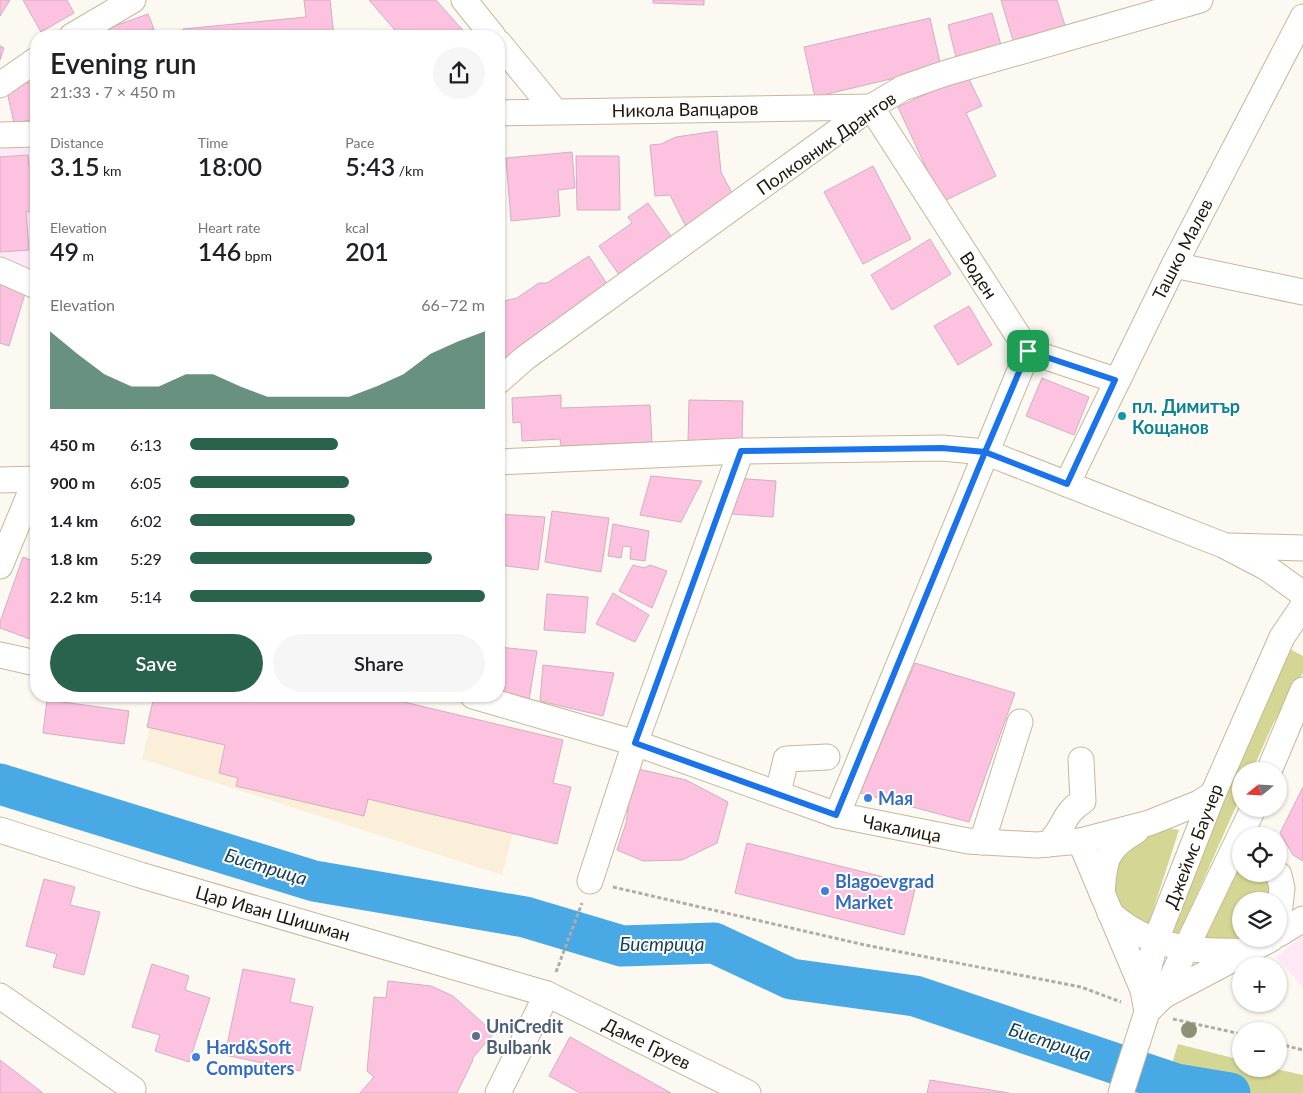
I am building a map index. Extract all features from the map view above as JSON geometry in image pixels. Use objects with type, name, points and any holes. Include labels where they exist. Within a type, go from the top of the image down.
[{"type":"street","points":[[82,30],[133,0]]},
{"type":"street","points":[[464,0],[489,30]]},
{"type":"street","name":"Полковник Дрангов","points":[[505,376],[525,358],[871,107],[903,88],[946,73],[1200,0]]},
{"type":"street","name":"Ташко Малев","points":[[1067,484],[1115,380],[1303,17]]},
{"type":"street","points":[[505,50],[554,110]]},
{"type":"street","points":[[0,85],[30,64]]},
{"type":"street","name":"Никола Вапцаров","points":[[505,113],[554,110],[871,107]]},
{"type":"street","name":"Воден","points":[[871,107],[1028,351]]},
{"type":"street","points":[[0,135],[30,134]]},
{"type":"street","points":[[1174,265],[1303,292]]},
{"type":"street","points":[[0,270],[30,283]]},
{"type":"street","points":[[836,815],[1028,351],[1115,380]]},
{"type":"street","points":[[505,462],[741,451],[942,448],[985,452],[1223,546],[1267,568],[1303,594]]},
{"type":"street","points":[[590,882],[635,743],[741,451]]},
{"type":"street","points":[[0,480],[30,479]]},
{"type":"street","points":[[0,566],[30,494]]},
{"type":"street","points":[[1223,546],[1303,548]]},
{"type":"street","name":"Джеймс Баучер","points":[[1121,1093],[1144,1000],[1156,940],[1213,794],[1282,636],[1303,606]]},
{"type":"street","points":[[0,655],[30,662]]},
{"type":"street","points":[[1273,762],[1303,690]]},
{"type":"street","name":"Чакалица","points":[[494,702],[635,743],[836,815],[923,833],[982,842],[1048,844],[1080,841],[1149,823],[1200,803],[1213,794]]},
{"type":"street","points":[[982,842],[1020,722]]},
{"type":"street","points":[[778,793],[786,760],[827,757]]},
{"type":"street","points":[[1048,844],[1056,837],[1066,814],[1084,801],[1081,760]]},
{"type":"street","name":"Джеймс Баучер","points":[[1144,1000],[1184,948],[1248,818]]},
{"type":"street","points":[[1149,823],[1113,847],[1103,875],[1106,904],[1136,933],[1156,940],[1212,953],[1248,951]]},
{"type":"street","name":"Цар Иван Шишман","points":[[1,836],[547,994]]},
{"type":"street","points":[[1080,841],[1144,1000],[1255,947]]},
{"type":"street","points":[[1284,882],[1303,890]]},
{"type":"street","points":[[1287,929],[1303,919]]},
{"type":"street","points":[[498,1093],[547,994]]},
{"type":"street","name":"Даме Груев","points":[[547,994],[748,1093]]},
{"type":"street","points":[[0,996],[133,1089]]},
{"type":"path","points":[[547,994],[590,882],[864,945],[1144,1000]]},
{"type":"path","points":[[1184,1021],[1232,1032]]},
{"type":"path","points":[[1287,1046],[1303,1050]]},
{"type":"shaded area","points":[[30,134],[30,283],[0,270],[0,135]]},
{"type":"shaded area","points":[[156,702],[204,702],[537,745],[502,875],[142,759]]},
{"type":"shaded area","points":[[1303,935],[1303,988],[1287,970],[1287,957],[1276,957]]},
{"type":"green space","points":[[1286,647],[1303,656],[1303,673],[1273,724],[1256,762],[1239,762]]},
{"type":"green space","points":[[1232,779],[1232,815],[1177,937],[1173,937],[1172,926]]},
{"type":"green space","points":[[1167,828],[1179,830],[1147,929],[1127,918],[1114,893],[1118,855],[1127,844]]},
{"type":"green space","points":[[1232,872],[1232,882],[1270,882],[1271,892],[1232,892],[1232,940],[1202,942]]},
{"type":"green space","points":[[1178,1044],[1232,1058],[1232,1077],[1287,1077],[1287,1071],[1303,1075],[1303,1093],[1163,1093]]},
{"type":"building","points":[[0,0],[10,0],[0,16]]},
{"type":"building","points":[[23,0],[67,0],[74,13],[44,30],[40,30]]},
{"type":"building","points":[[304,0],[330,0],[333,30],[183,29],[306,17]]},
{"type":"building","points":[[369,0],[436,0],[463,30],[395,30]]},
{"type":"building","points":[[653,0],[704,0],[704,5],[653,3]]},
{"type":"building","points":[[1001,0],[1057,0],[1067,32],[1015,47]]},
{"type":"building","points":[[992,13],[1003,52],[958,65],[948,25]]},
{"type":"building","points":[[148,14],[154,29],[151,30],[103,30]]},
{"type":"building","points":[[930,18],[941,67],[815,97],[804,47]]},
{"type":"building","points":[[0,46],[4,48],[0,60]]},
{"type":"building","points":[[967,75],[982,106],[966,113],[996,176],[942,202],[898,107]]},
{"type":"building","points":[[30,82],[30,120],[14,123],[6,87]]},
{"type":"building","points":[[717,131],[721,172],[736,201],[685,225],[670,195],[655,196],[650,145],[661,144],[676,137]]},
{"type":"building","points":[[572,152],[575,188],[558,190],[560,216],[511,221],[506,158]]},
{"type":"building","points":[[28,155],[30,165],[30,212],[26,212],[29,250],[0,252],[0,157]]},
{"type":"building","points":[[576,156],[619,156],[620,210],[577,210]]},
{"type":"building","points":[[873,166],[911,239],[863,264],[824,192]]},
{"type":"building","points":[[648,203],[675,242],[622,279],[599,246],[632,223],[628,217]]},
{"type":"building","points":[[930,239],[951,274],[892,310],[871,275]]},
{"type":"building","points":[[589,256],[612,292],[514,357],[505,357],[505,301],[517,298],[539,283],[547,283]]},
{"type":"building","points":[[0,276],[28,284],[9,346],[0,343]]},
{"type":"building","points":[[969,306],[992,345],[958,365],[934,326]]},
{"type":"building","points":[[1042,378],[1089,397],[1074,435],[1026,416]]},
{"type":"building","points":[[561,395],[561,408],[650,405],[652,442],[561,446],[560,439],[522,441],[521,422],[513,423],[512,398]]},
{"type":"building","points":[[689,400],[743,401],[742,444],[688,443]]},
{"type":"building","points":[[651,476],[702,481],[681,522],[640,515]]},
{"type":"building","points":[[734,478],[776,481],[773,517],[731,514]]},
{"type":"building","points":[[552,511],[609,518],[601,572],[545,562]]},
{"type":"building","points":[[505,514],[545,517],[538,570],[505,566]]},
{"type":"building","points":[[613,524],[649,531],[645,561],[630,559],[631,547],[623,546],[621,558],[608,556]]},
{"type":"building","points":[[23,557],[30,560],[30,639],[0,628],[0,622]]},
{"type":"building","points":[[633,565],[644,568],[650,565],[667,571],[652,608],[619,591]]},
{"type":"building","points":[[613,593],[649,615],[635,642],[596,624]]},
{"type":"building","points":[[547,594],[588,597],[585,633],[544,630]]},
{"type":"building","points":[[505,648],[537,651],[529,700],[505,694]]},
{"type":"building","points":[[915,663],[1015,693],[969,822],[860,793]]},
{"type":"building","points":[[543,665],[614,673],[603,716],[540,701]]},
{"type":"building","points":[[47,702],[62,702],[129,711],[124,744],[43,733]]},
{"type":"building","points":[[153,702],[404,702],[563,740],[553,783],[571,787],[557,844],[368,799],[364,816],[236,786],[238,778],[219,773],[225,745],[147,727]]},
{"type":"building","points":[[634,768],[686,780],[728,802],[717,843],[682,860],[643,861],[617,850],[626,823]]},
{"type":"building","points":[[1303,787],[1303,861],[1293,855],[1287,845],[1287,827],[1283,827]]},
{"type":"building","name":"Blagoevgrad Market","points":[[747,843],[916,885],[904,935],[735,893]]},
{"type":"building","points":[[44,879],[75,887],[70,905],[100,912],[84,975],[53,967],[57,954],[26,946]]},
{"type":"building","points":[[152,964],[189,976],[185,990],[210,998],[189,1062],[155,1051],[160,1035],[132,1027]]},
{"type":"building","points":[[243,969],[295,979],[290,1002],[313,1007],[300,1071],[225,1055]]},
{"type":"building","points":[[388,981],[431,986],[453,996],[494,1033],[472,1059],[457,1093],[360,1093],[374,1077],[367,1071],[374,997],[386,998]]},
{"type":"building","points":[[570,1037],[671,1093],[580,1093],[549,1076]]},
{"type":"building","points":[[0,1060],[43,1093],[0,1093]]},
{"type":"building","points":[[930,1080],[1009,1093],[927,1093]]},
{"type":"waterway","name":"Бистрица","points":[[0,784],[314,881],[525,917],[622,946],[714,943],[791,979],[915,996],[1176,1084],[1230,1093]]},
{"type":"place","name":"пл. Димитър Кощанов","points":[[1122,416]]},
{"type":"place","name":"Мая","points":[[868,798]]},
{"type":"place","name":"Blagoevgrad Market","points":[[825,891]]},
{"type":"place","name":"UniCredit Bulbank","points":[[476,1036]]},
{"type":"place","name":"Hard&Soft Computers","points":[[196,1057]]},
{"type":"route","points":[[1028,351],[985,452],[942,448],[854,451],[741,451],[635,743],[719,771],[836,815],[985,452],[1067,484],[1115,380],[1028,351]]}]
